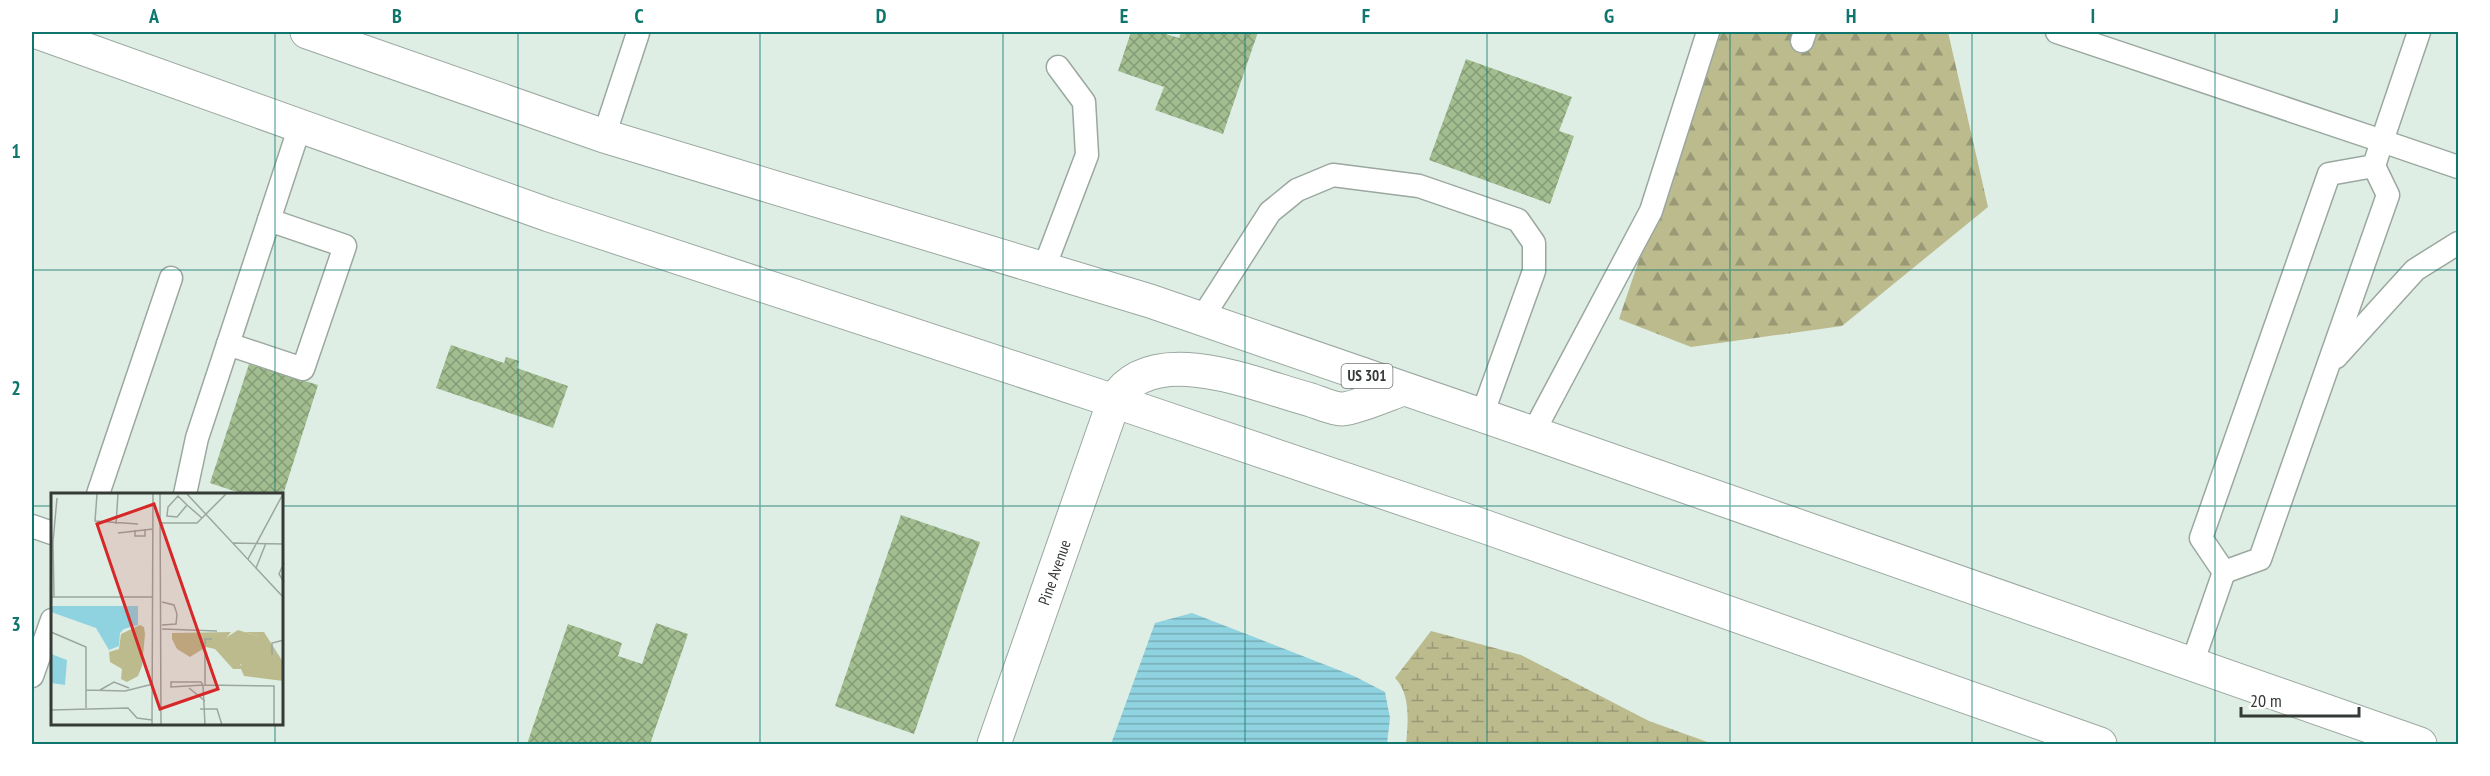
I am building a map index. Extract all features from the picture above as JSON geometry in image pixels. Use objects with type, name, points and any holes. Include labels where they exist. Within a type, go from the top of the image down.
[{"type":"main road","points":[[37,32],[549,215],[1114,400],[1480,525],[2100,744]]},
{"type":"main road","name":"US 301","points":[[307,32],[604,136],[1044,268],[1202,318],[2420,744]]},
{"type":"main road","points":[[1114,400],[1122,387],[1148,374],[1178,367],[1225,375],[1342,409],[1403,389]]},
{"type":"main road","name":"Pine Avenue","points":[[994,744],[1114,400]]},
{"type":"lane","points":[[1533,433],[1651,211],[1708,32]]},
{"type":"lane","points":[[2057,32],[2458,167]]},
{"type":"lane","points":[[2224,572],[2260,559],[2388,195],[2374,166],[2419,32]]},
{"type":"lane","points":[[604,136],[638,33]]},
{"type":"lane","points":[[1044,268],[1087,155],[1084,102],[1058,67]]},
{"type":"lane","points":[[185,493],[197,438],[300,126]]},
{"type":"lane","points":[[2224,572],[2200,538],[2329,174],[2374,166]]},
{"type":"lane","points":[[1202,318],[1269,212],[1297,190],[1333,175],[1419,186],[1518,220],[1534,243],[1534,271],[1482,415]]},
{"type":"lane","points":[[228,344],[303,369],[345,246],[269,220]]},
{"type":"lane","points":[[2328,368],[2415,270],[2458,243]]},
{"type":"lane","points":[[98,493],[171,278]]},
{"type":"lane","points":[[32,526],[51,532]]},
{"type":"lane","points":[[2192,664],[2224,572]]},
{"type":"lane","points":[[32,676],[51,623]]},
{"type":"green space","points":[[1716,32],[1948,32],[1988,207],[1842,326],[1691,347],[1619,319]]},
{"type":"green space","points":[[1431,631],[1521,655],[1649,721],[1713,744],[1406,744],[1408,718],[1406,700],[1395,678]]},
{"type":"water","points":[[1192,613],[1354,676],[1385,692],[1390,718],[1387,744],[1111,744],[1155,623]]},
{"type":"building","points":[[1131,32],[1159,32],[1179,38],[1181,32],[1258,32],[1223,134],[1155,110],[1164,87],[1118,71]]},
{"type":"building","points":[[1466,59],[1572,97],[1559,131],[1574,136],[1550,204],[1429,160]]},
{"type":"building","points":[[451,345],[504,363],[506,357],[519,361],[517,368],[568,386],[553,428],[436,388]]},
{"type":"building","points":[[249,364],[318,385],[284,493],[240,493],[210,483]]},
{"type":"building","points":[[901,515],[980,542],[914,734],[835,706]]},
{"type":"building","points":[[656,623],[688,634],[650,744],[527,744],[568,624],[622,643],[618,656],[642,664]]}]
